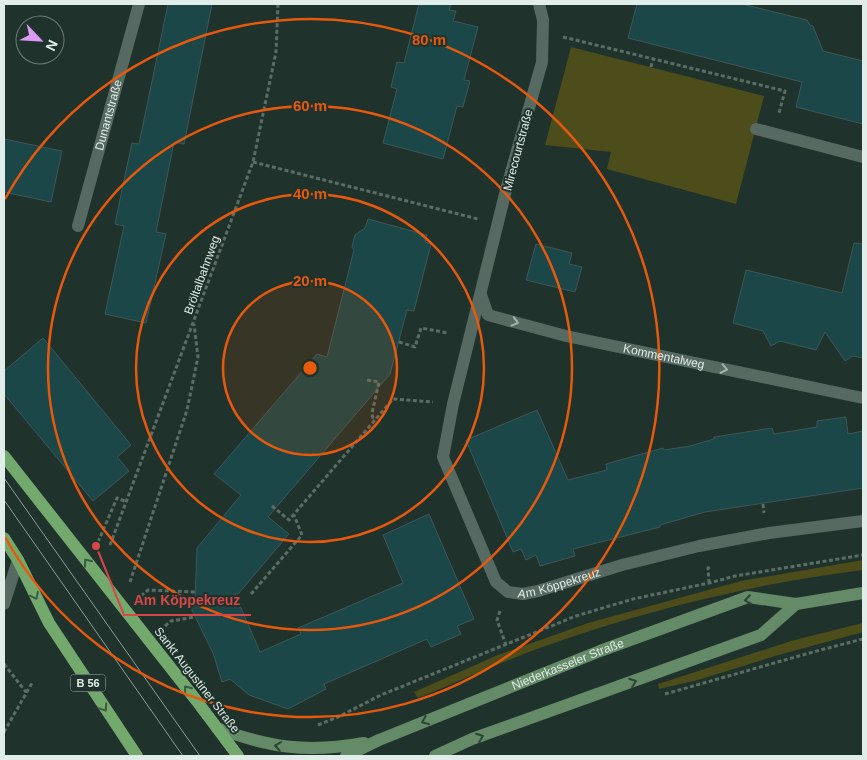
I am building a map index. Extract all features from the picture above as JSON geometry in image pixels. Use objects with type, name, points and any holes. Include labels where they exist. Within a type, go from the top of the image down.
[{"type":"main road","name":"Sankt Augustiner Straße","points":[[4,456],[238,756]]},
{"type":"main road","name":"B 56","points":[[4,538],[18,560],[49,624],[137,756]]},
{"type":"main road","name":"Niederkasseler Straße","points":[[346,756],[378,740],[600,651],[748,598],[796,604],[863,593]]},
{"type":"main road","points":[[435,756],[472,739],[761,635],[796,604]]},
{"type":"main road","points":[[217,728],[256,742],[302,749],[347,746],[378,740]]},
{"type":"main road","points":[[127,743],[130,756]]},
{"type":"street","name":"Dunantstraße","points":[[78,226],[139,4]]},
{"type":"street","name":"Mirecourtstraße","points":[[481,295],[498,224],[542,62],[544,20],[539,4]]},
{"type":"street","points":[[756,129],[863,157]]},
{"type":"street","name":"Am Köppekreuz","points":[[481,295],[443,457],[496,582],[508,592],[523,594],[538,591],[699,546],[769,533],[863,521]]},
{"type":"street","name":"Kommentalweg","points":[[481,295],[488,314],[566,336],[863,398]]},
{"type":"street","points":[[4,604],[18,560]]},
{"type":"path","name":"Bröltalbahnweg","points":[[110,545],[253,162],[276,52],[278,4]]},
{"type":"path","points":[[543,33],[784,91],[773,133]]},
{"type":"path","points":[[651,67],[653,59]]},
{"type":"path","points":[[253,162],[498,224]]},
{"type":"path","points":[[129,585],[186,410],[198,357],[193,323]]},
{"type":"path","points":[[399,342],[415,347],[421,328],[470,340]]},
{"type":"path","points":[[367,380],[379,382],[372,413],[373,420]]},
{"type":"path","points":[[272,506],[289,520],[393,399],[454,404]]},
{"type":"path","points":[[97,545],[117,498],[127,502]]},
{"type":"path","points":[[251,594],[302,535],[294,515]]},
{"type":"path","points":[[312,727],[338,717],[381,695],[576,616],[633,599],[735,576],[863,555]]},
{"type":"path","points":[[139,598],[148,590],[196,592]]},
{"type":"path","points":[[164,627],[171,621],[195,617]]},
{"type":"path","points":[[497,620],[506,645]]},
{"type":"path","points":[[661,696],[804,654],[863,639]]},
{"type":"path","points":[[4,664],[26,692]]},
{"type":"path","points":[[4,732],[32,683]]},
{"type":"shaded area","points":[[571,47],[764,96],[736,204],[607,169],[611,152],[545,145]]},
{"type":"shaded area","points":[[863,560],[863,570],[739,591],[657,611],[537,649],[418,698],[414,692],[498,655],[588,623],[741,581]]},
{"type":"shaded area","points":[[863,623],[863,632],[775,656],[698,680],[659,689],[658,684],[791,641]]},
{"type":"building","points":[[168,4],[212,4],[184,144],[174,142],[156,232],[166,234],[146,323],[105,314],[124,226],[115,224],[132,143],[139,144]]},
{"type":"building","points":[[419,4],[451,4],[449,10],[456,11],[453,21],[478,27],[464,80],[470,81],[463,107],[457,106],[443,159],[383,143],[397,89],[391,87],[397,62],[404,63]]},
{"type":"building","points":[[637,4],[742,4],[807,20],[813,26],[823,51],[863,61],[863,124],[796,107],[802,82],[628,38]]},
{"type":"building","points":[[4,139],[62,151],[51,202],[4,192]]},
{"type":"building","points":[[368,219],[427,235],[425,242],[431,244],[414,311],[407,310],[390,374],[268,517],[289,534],[238,594],[235,594],[260,652],[301,634],[298,628],[403,583],[383,535],[429,514],[474,619],[457,626],[461,634],[431,647],[427,639],[324,684],[326,689],[288,709],[249,695],[230,679],[222,682],[213,653],[188,602],[195,600],[197,548],[241,495],[214,474],[317,354],[327,357],[354,250],[352,247],[355,235],[365,228]]},
{"type":"building","points":[[854,243],[863,244],[863,358],[853,356],[845,361],[825,332],[816,350],[780,341],[771,346],[763,331],[733,323],[746,270],[842,293]]},
{"type":"building","points":[[536,244],[572,253],[569,264],[582,267],[575,292],[526,280]]},
{"type":"building","points":[[43,338],[131,445],[117,457],[129,471],[93,501],[4,394],[4,371]]},
{"type":"building","points":[[537,410],[568,480],[607,470],[606,464],[663,448],[664,450],[690,446],[714,439],[714,437],[772,428],[774,434],[817,427],[817,421],[846,417],[848,434],[863,431],[863,488],[705,512],[660,525],[660,527],[573,549],[575,556],[540,566],[536,555],[526,560],[521,549],[513,552],[466,440]]},
{"type":"tram line","points":[[4,478],[200,756]]},
{"type":"tram line","points":[[4,500],[183,756]]},
{"type":"place","name":"Am Köppekreuz","points":[[96,546]]}]
